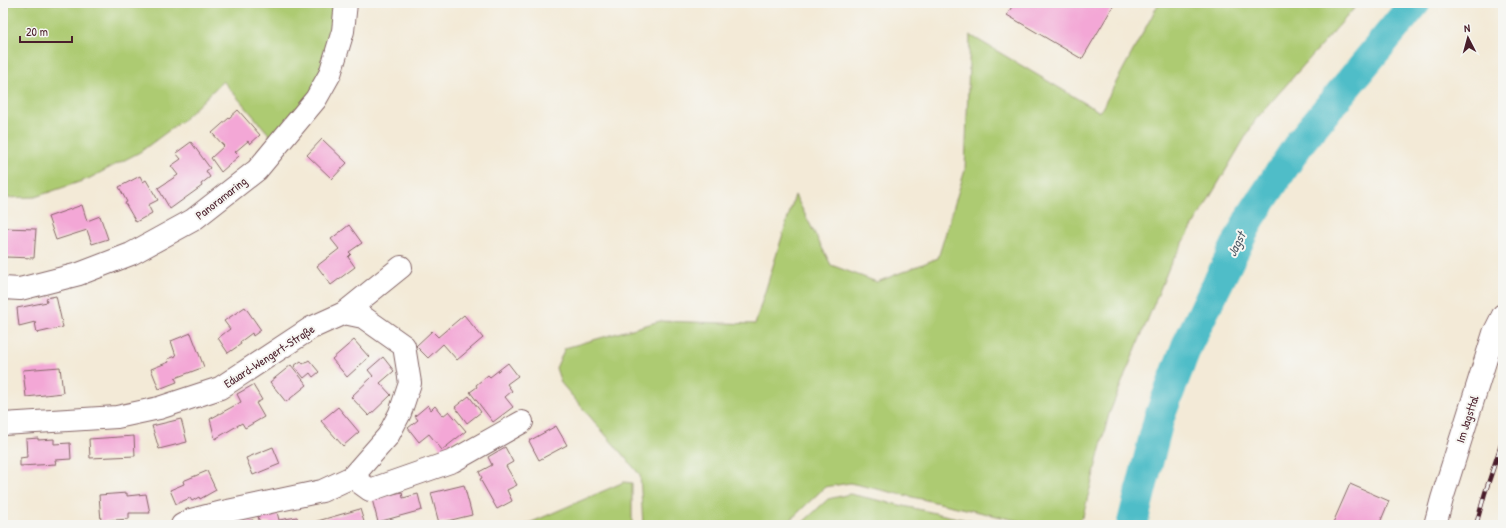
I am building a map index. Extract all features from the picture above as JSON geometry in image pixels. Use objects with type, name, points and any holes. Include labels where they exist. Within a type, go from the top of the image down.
[{"type":"street","name":"Panoramaring","points":[[3,288],[20,289],[79,274],[131,254],[193,220],[257,170],[316,99],[330,74],[343,31],[346,3]]},
{"type":"street","name":"Eduard-Wengert-Straße","points":[[3,424],[117,417],[166,406],[220,388],[311,328],[344,313],[401,267]]},
{"type":"street","points":[[182,525],[191,520],[222,512],[322,491],[352,477],[388,436],[400,413],[410,383],[404,346],[363,317],[344,313]]},
{"type":"street","name":"Im Jagsttal","points":[[1435,525],[1494,333],[1503,315]]},
{"type":"street","points":[[352,477],[370,490],[453,461],[522,422]]},
{"type":"green space","points":[[3,3],[339,3],[324,62],[311,93],[274,140],[223,81],[183,120],[140,152],[88,179],[35,197],[3,198]]},
{"type":"green space","points":[[1159,3],[1359,3],[1256,119],[1170,265],[1109,414],[1083,516],[1075,525],[1037,525],[850,483],[825,487],[785,525],[643,525],[640,475],[561,383],[556,368],[565,348],[660,321],[755,324],[795,195],[831,265],[877,282],[938,258],[965,170],[970,35],[1100,112]]},
{"type":"green space","points":[[624,482],[632,483],[632,525],[525,525]]},
{"type":"green space","points":[[850,494],[990,525],[800,525],[828,499]]},
{"type":"building","points":[[1014,3],[1115,3],[1082,59],[1007,15]]},
{"type":"building","points":[[238,110],[260,135],[250,144],[248,141],[235,152],[239,156],[221,172],[211,158],[224,146],[212,133]]},
{"type":"building","points":[[322,139],[347,163],[332,179],[307,155]]},
{"type":"building","points":[[191,142],[210,168],[206,171],[210,177],[201,184],[202,186],[170,209],[158,188],[178,175],[171,166],[181,159],[176,153]]},
{"type":"building","points":[[140,176],[143,182],[146,180],[158,200],[148,205],[152,213],[136,222],[125,203],[127,202],[119,187]]},
{"type":"building","points":[[82,205],[87,221],[100,216],[108,239],[92,244],[87,230],[56,240],[48,217]]},
{"type":"building","points":[[349,225],[362,243],[349,252],[351,254],[348,257],[355,267],[331,285],[317,266],[339,249],[331,239]]},
{"type":"building","points":[[3,228],[36,229],[34,258],[5,257],[5,266],[3,266]]},
{"type":"building","points":[[56,296],[63,327],[37,333],[35,322],[19,326],[17,308],[47,302],[46,298]]},
{"type":"building","points":[[245,307],[261,330],[253,336],[252,333],[240,342],[241,344],[228,353],[218,338],[230,329],[224,321]]},
{"type":"building","points":[[464,315],[483,338],[457,360],[443,344],[428,358],[416,346],[432,331],[438,337]]},
{"type":"building","points":[[191,333],[204,367],[175,378],[177,382],[159,389],[151,369],[169,362],[168,359],[176,356],[171,341]]},
{"type":"building","points":[[354,340],[369,357],[347,377],[332,359]]},
{"type":"building","points":[[383,357],[394,371],[380,383],[391,395],[369,416],[351,397],[373,376],[368,370]]},
{"type":"building","points":[[309,360],[319,372],[313,377],[310,373],[304,378],[294,366],[301,361],[303,364]]},
{"type":"building","points":[[508,363],[518,376],[507,384],[512,391],[505,397],[513,407],[493,422],[470,392],[488,375],[490,377]]},
{"type":"building","points":[[291,365],[307,385],[286,402],[270,382]]},
{"type":"building","points":[[60,367],[63,393],[26,397],[23,370]]},
{"type":"building","points":[[253,385],[262,400],[256,403],[264,417],[245,428],[242,423],[215,439],[210,419],[241,402],[237,394]]},
{"type":"building","points":[[469,396],[481,412],[467,423],[455,407]]},
{"type":"building","points":[[428,405],[431,410],[435,406],[443,416],[449,411],[466,431],[442,450],[429,434],[419,442],[408,428],[418,420],[415,416]]},
{"type":"building","points":[[338,407],[359,432],[343,446],[321,421]]},
{"type":"building","points":[[181,419],[187,442],[159,449],[152,426]]},
{"type":"building","points":[[556,426],[567,445],[539,460],[529,441]]},
{"type":"building","points":[[134,436],[135,456],[90,458],[89,439]]},
{"type":"building","points":[[38,438],[38,440],[54,439],[54,444],[70,443],[71,459],[55,460],[56,464],[20,466],[20,458],[27,457],[26,439]]},
{"type":"building","points":[[273,447],[280,464],[253,475],[246,458]]},
{"type":"building","points":[[505,447],[513,462],[506,466],[517,485],[507,490],[512,501],[497,509],[480,479],[482,478],[479,472],[492,465],[488,457]]},
{"type":"building","points":[[207,471],[216,490],[200,499],[199,497],[192,501],[190,498],[176,504],[170,490],[184,484],[183,481]]},
{"type":"building","points":[[1350,484],[1389,501],[1379,525],[1332,525]]},
{"type":"building","points":[[464,485],[472,515],[439,523],[431,493]]},
{"type":"building","points":[[402,492],[403,498],[418,494],[422,510],[378,522],[372,499]]},
{"type":"building","points":[[127,493],[127,496],[146,494],[150,513],[129,513],[129,519],[101,521],[99,495]]},
{"type":"building","points":[[360,509],[365,525],[315,525],[314,522]]},
{"type":"building","points":[[277,512],[279,520],[297,517],[299,525],[270,525],[270,522],[260,524],[258,516]]},
{"type":"building","points":[[253,520],[254,525],[242,525],[242,523]]},
{"type":"waterway","name":"Jagst","points":[[1132,525],[1159,418],[1187,345],[1250,218],[1301,141],[1415,3]]},
{"type":"railway","points":[[1476,525],[1503,439]]}]
